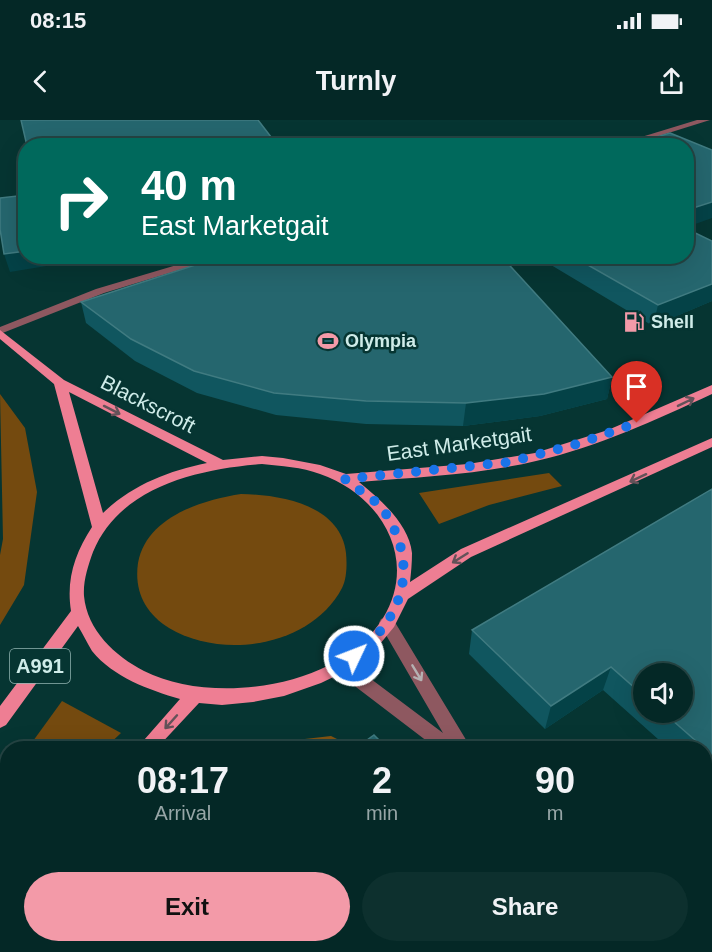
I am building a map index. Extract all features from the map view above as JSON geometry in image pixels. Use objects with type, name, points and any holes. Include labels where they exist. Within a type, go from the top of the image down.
[{"type":"main road","name":"Blackscroft","points":[[0,332],[60,383],[218,463]]},
{"type":"main road","points":[[60,383],[99,527]]},
{"type":"main road","name":"East Marketgait","points":[[345,479],[510,462],[603,436],[655,416],[712,389]]},
{"type":"main road","points":[[401,597],[466,553],[712,442]]},
{"type":"main road","points":[[262,460],[305,465],[345,479],[383,509],[404,550],[401,597],[387,623],[368,646],[341,666],[297,686],[247,696],[195,695],[141,679],[100,650],[79,612],[76,583],[83,554],[99,527],[131,497],[172,475],[218,463],[262,460]]},
{"type":"main road","name":"A991","points":[[0,720],[79,612]]},
{"type":"main road","points":[[152,741],[195,695]]},
{"type":"street","points":[[644,138],[706,120]]},
{"type":"street","points":[[0,332],[100,291],[193,264]]},
{"type":"street","points":[[387,623],[458,741]]},
{"type":"street","points":[[341,666],[440,741]]},
{"type":"shaded area","points":[[0,394],[25,428],[37,492],[24,585],[0,625],[0,555],[3,539]]},
{"type":"shaded area","points":[[549,473],[562,486],[489,505],[439,524],[419,493]]},
{"type":"shaded area","points":[[241,494],[290,500],[320,513],[333,523],[341,536],[346,553],[344,584],[328,608],[309,624],[288,635],[264,642],[239,645],[214,644],[190,638],[161,622],[143,600],[137,573],[143,547],[152,534],[178,514],[193,506]]},
{"type":"shaded area","points":[[62,701],[121,733],[112,741],[33,741]]},
{"type":"shaded area","points":[[331,736],[341,741],[287,741]]},
{"type":"building","points":[[21,120],[258,120],[272,138],[25,138]]},
{"type":"building","points":[[670,133],[682,138],[653,138]]},
{"type":"building","points":[[694,143],[712,150],[712,202],[694,208]]},
{"type":"building","points":[[18,196],[18,252],[4,254],[0,229],[0,198]]},
{"type":"building","points":[[694,232],[712,241],[712,284],[658,305],[586,264],[694,264]]},
{"type":"building","name":"Olympia","points":[[198,264],[508,264],[612,377],[544,394],[466,403],[366,401],[274,393],[194,371],[131,339],[81,302]]},
{"type":"building","points":[[712,489],[712,741],[696,741],[676,723],[693,723],[693,663],[633,663],[633,686],[611,667],[551,706],[472,630]]},
{"type":"building","points":[[374,735],[380,741],[366,741]]},
{"type":"place","name":"Shell","points":[[634,322]]},
{"type":"place","name":"Olympia","points":[[328,341]]},
{"type":"route","points":[[354,656],[368,646],[387,623],[401,597],[404,550],[383,509],[345,479],[510,462],[577,444],[637,423]]}]
